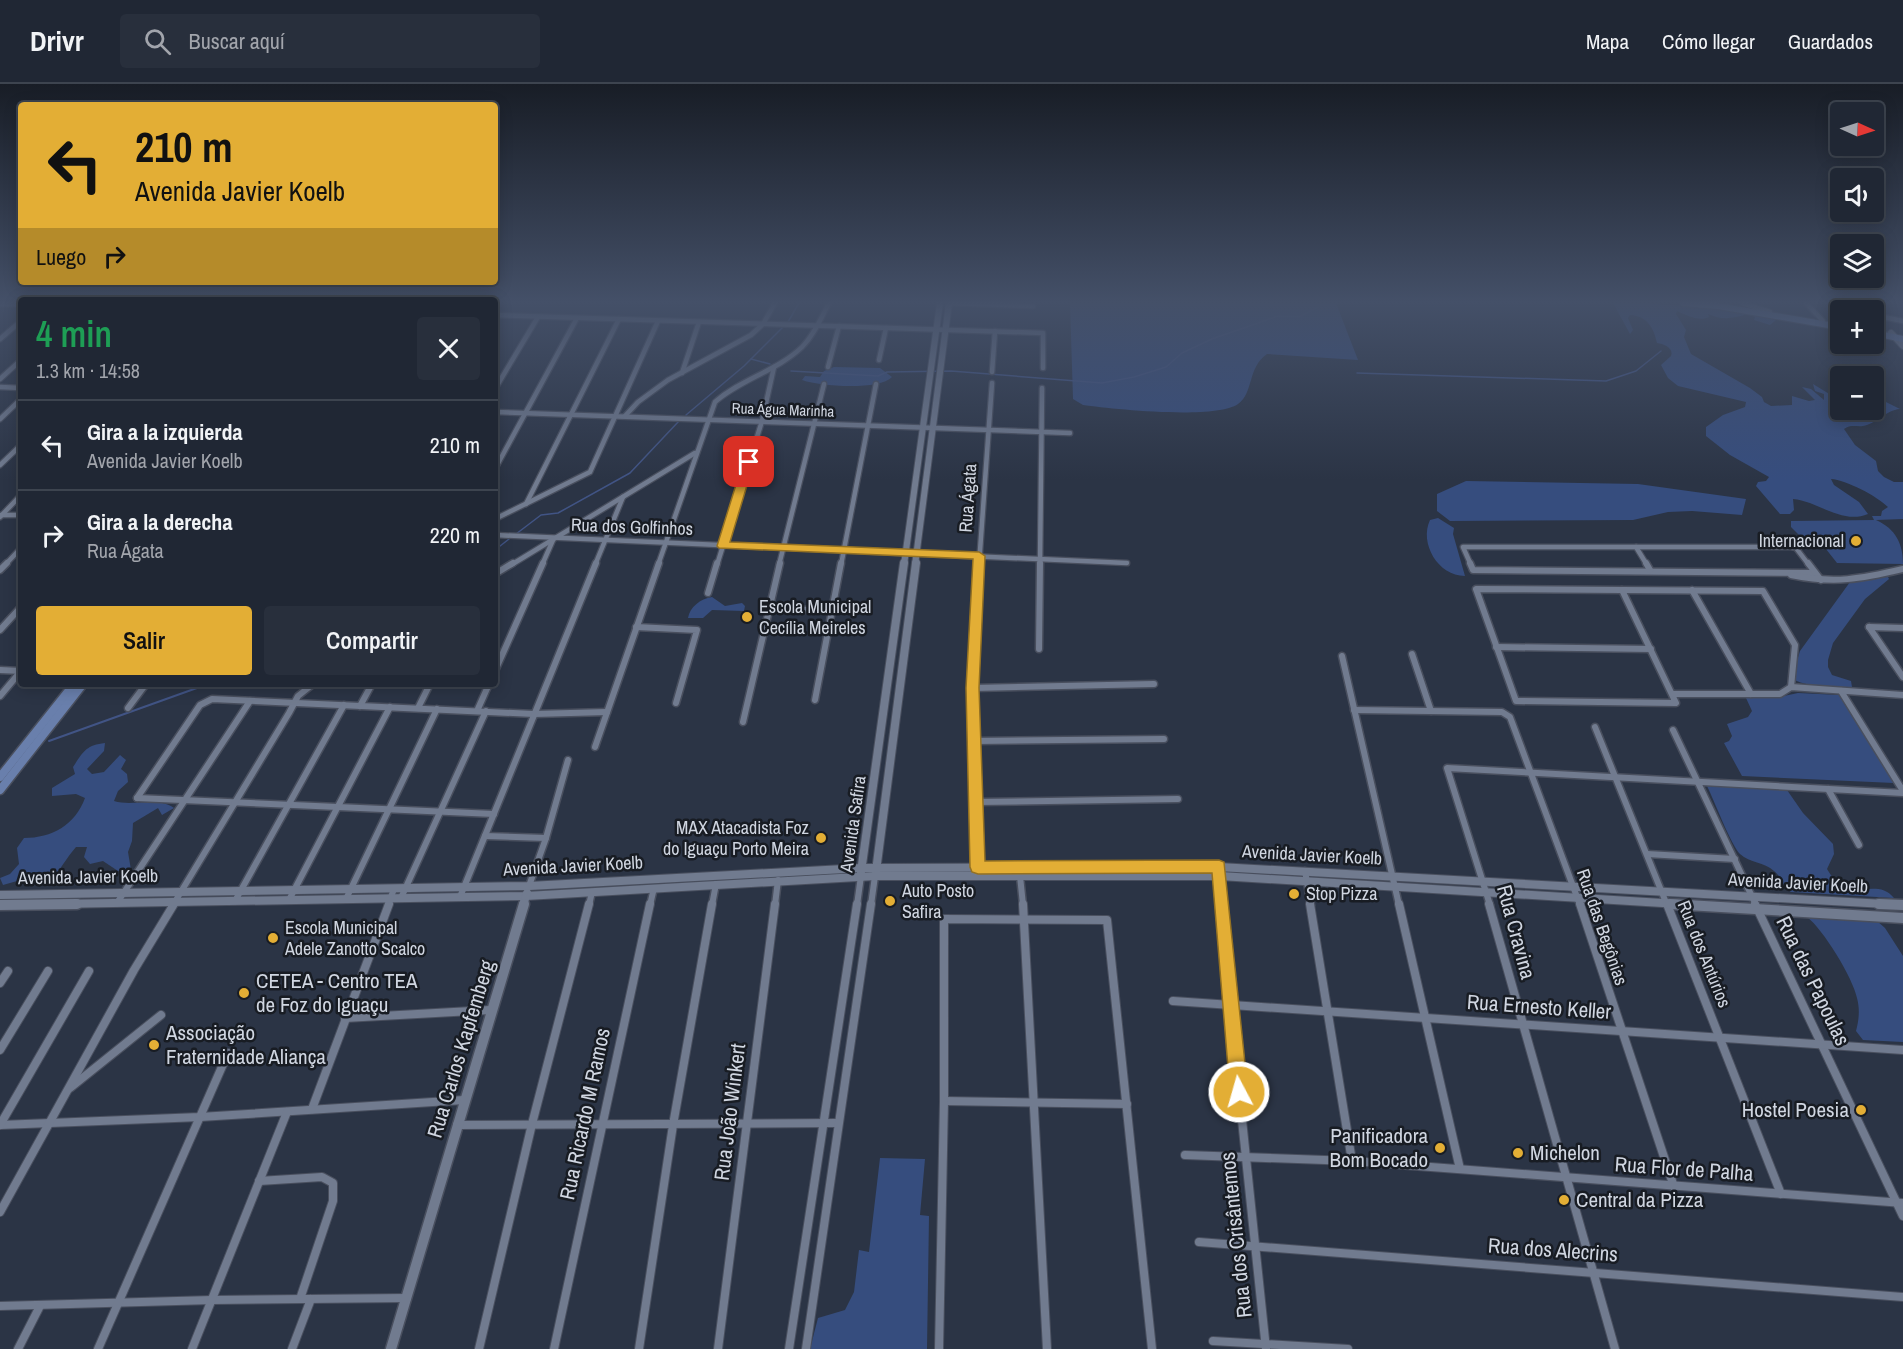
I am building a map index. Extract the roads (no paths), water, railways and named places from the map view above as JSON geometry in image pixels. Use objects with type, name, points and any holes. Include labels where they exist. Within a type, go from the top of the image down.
[{"type":"main road","points":[[0,777],[72,687]]},
{"type":"main road","points":[[0,790],[81,687]]},
{"type":"street","points":[[498,384],[511,362]]},
{"type":"street","points":[[498,463],[553,362]]},
{"type":"street","points":[[526,504],[597,362]]},
{"type":"street","points":[[498,518],[590,472],[640,362]]},
{"type":"street","points":[[682,373],[686,362]]},
{"type":"street","points":[[625,416],[638,400],[654,388],[703,362]]},
{"type":"street","points":[[595,747],[664,543],[715,402],[724,393],[781,362]]},
{"type":"street","points":[[828,368],[830,362]]},
{"type":"street","name":"Avenida Safira","points":[[935,362],[935,371]]},
{"type":"street","name":"Avenida Safira","points":[[789,1349],[862,872],[905,553],[937,362]]},
{"type":"street","points":[[992,372],[993,362]]},
{"type":"street","points":[[1042,362],[1042,368]]},
{"type":"street","points":[[0,379],[18,363]]},
{"type":"street","points":[[708,593],[762,421],[774,367]]},
{"type":"street","name":"Rua Ágata","points":[[977,872],[973,688],[979,556],[992,383]]},
{"type":"street","points":[[743,722],[768,608],[824,384]]},
{"type":"street","points":[[814,700],[876,384]]},
{"type":"street","points":[[0,387],[18,388]]},
{"type":"street","points":[[1039,649],[1042,388]]},
{"type":"street","points":[[0,419],[18,402]]},
{"type":"street","name":"Rua Água Marinha","points":[[498,412],[708,418],[1070,434]]},
{"type":"street","name":"Avenida Safira","points":[[806,1349],[837,1123],[876,872],[915,554],[927,428]]},
{"type":"street","points":[[0,465],[18,448]]},
{"type":"street","points":[[498,572],[696,452]]},
{"type":"street","points":[[460,897],[623,497]]},
{"type":"street","points":[[1,516],[18,498]]},
{"type":"street","points":[[1,516],[18,515]]},
{"type":"street","name":"Rua dos Golfinhos","points":[[498,535],[1127,563]]},
{"type":"street","points":[[498,664],[554,539]]},
{"type":"street","points":[[1815,573],[1473,570],[1463,547],[1791,547],[1796,549],[1821,580]]},
{"type":"street","points":[[1636,547],[1650,570]]},
{"type":"street","points":[[0,570],[18,551]]},
{"type":"street","points":[[1777,572],[1821,580],[1856,580],[1901,569],[1903,576]]},
{"type":"street","points":[[1622,590],[1676,701],[1673,703],[1516,701],[1476,589],[1692,590],[1763,591],[1796,645],[1790,680],[1791,687]]},
{"type":"street","points":[[1692,590],[1751,694]]},
{"type":"street","points":[[768,608],[832,610]]},
{"type":"street","points":[[0,630],[18,610]]},
{"type":"street","points":[[636,627],[697,630],[676,703]]},
{"type":"street","points":[[1903,628],[1869,627],[1903,677]]},
{"type":"street","points":[[1496,647],[1651,649]]},
{"type":"street","points":[[891,653],[903,653]]},
{"type":"street","points":[[1354,710],[1431,711],[1412,654]]},
{"type":"street","points":[[1342,656],[1396,887],[1423,1016],[1460,1168]]},
{"type":"street","points":[[0,670],[18,671]]},
{"type":"street","points":[[0,696],[18,675]]},
{"type":"street","points":[[973,688],[1154,684]]},
{"type":"street","points":[[128,708],[144,687]]},
{"type":"street","points":[[0,1212],[174,902],[289,713],[291,703],[297,694],[308,687]]},
{"type":"street","points":[[360,706],[370,687]]},
{"type":"street","points":[[418,708],[428,687]]},
{"type":"street","points":[[477,711],[488,687]]},
{"type":"street","points":[[1673,694],[1780,694],[1791,687],[1903,695]]},
{"type":"street","points":[[1840,692],[1903,792]]},
{"type":"street","points":[[494,814],[137,798],[200,705],[212,699],[534,714],[607,712]]},
{"type":"street","points":[[117,903],[250,700]]},
{"type":"street","points":[[235,901],[344,705]]},
{"type":"street","points":[[289,900],[390,707]]},
{"type":"street","points":[[346,899],[437,709]]},
{"type":"street","points":[[402,898],[486,711]]},
{"type":"street","name":"Rua das Begônias","points":[[1431,711],[1507,713],[1574,887],[1674,1187]]},
{"type":"street","name":"Rua dos Antúrios","points":[[1595,727],[1721,1038],[1781,1194]]},
{"type":"street","name":"Rua das Papoulas","points":[[1673,730],[1900,1202],[1903,1216]]},
{"type":"street","points":[[974,741],[1164,739]]},
{"type":"street","name":"Rua Carlos Kapfemberg","points":[[391,1349],[490,1010],[546,838],[568,760]]},
{"type":"street","name":"Rua Cravina","points":[[1530,772],[1447,768],[1484,881],[1522,1024],[1615,1349]]},
{"type":"street","points":[[1530,772],[1903,792]]},
{"type":"street","points":[[1828,789],[1859,845]]},
{"type":"street","points":[[976,802],[1178,799]]},
{"type":"street","points":[[485,836],[546,838]]},
{"type":"street","points":[[1647,854],[1735,858]]},
{"type":"street","name":"Avenida Javier Koelb","points":[[0,895],[464,887],[592,892],[862,872]]},
{"type":"street","name":"Avenida Javier Koelb","points":[[0,904],[460,897],[527,891],[862,872],[1220,872],[1305,876],[1393,876],[1903,906]]},
{"type":"street","name":"Avenida Javier Koelb","points":[[977,872],[1020,876],[1220,872]]},
{"type":"street","name":"Rua dos Crisântemos","points":[[1220,872],[1230,1005],[1266,1346]]},
{"type":"street","points":[[1020,876],[1035,1101],[1047,1349]]},
{"type":"street","points":[[1305,876],[1352,1161]]},
{"type":"street","name":"Avenida Javier Koelb","points":[[1305,876],[1396,887],[1759,911],[1903,918]]},
{"type":"street","name":"Rua João Winkert","points":[[718,1349],[778,880]]},
{"type":"street","points":[[639,1349],[673,1125],[716,884]]},
{"type":"street","name":"Rua Ricardo M Ramos","points":[[554,1349],[654,888]]},
{"type":"street","points":[[312,1109],[394,889]]},
{"type":"street","points":[[479,1349],[532,1124],[592,892]]},
{"type":"street","points":[[939,1349],[944,1101],[944,919],[1107,920],[1152,1349]]},
{"type":"street","points":[[0,983],[8,971]]},
{"type":"street","points":[[0,1050],[48,971]]},
{"type":"street","points":[[0,1125],[89,971]]},
{"type":"street","name":"Rua Ernesto Keller","points":[[1173,1001],[1903,1050]]},
{"type":"street","points":[[345,1018],[490,1010]]},
{"type":"street","points":[[67,1090],[161,1015]]},
{"type":"street","points":[[98,1349],[228,1053]]},
{"type":"street","points":[[0,1125],[200,1117],[464,1100]]},
{"type":"street","points":[[944,1101],[1127,1104]]},
{"type":"street","points":[[192,1349],[287,1112]]},
{"type":"street","points":[[457,1125],[837,1123]]},
{"type":"street","name":"Rua Flor de Palha","points":[[1185,1155],[1352,1161],[1460,1168],[1674,1187],[1900,1202]]},
{"type":"street","points":[[259,1181],[322,1177],[333,1183],[333,1201],[300,1299]]},
{"type":"street","name":"Rua dos Alecrins","points":[[1199,1242],[1903,1297]]},
{"type":"street","points":[[0,1306],[213,1300],[407,1298]]},
{"type":"street","points":[[292,1349],[311,1299]]},
{"type":"street","points":[[18,1349],[40,1306]]},
{"type":"street","points":[[1213,1341],[1266,1346],[1348,1349]]},
{"type":"waterway","points":[[686,415],[748,362]]},
{"type":"waterway","points":[[763,362],[770,364]]},
{"type":"waterway","points":[[791,371],[878,376],[887,372],[951,371],[1102,383],[1134,377],[1166,367],[1172,362]]},
{"type":"waterway","points":[[1357,373],[1606,381],[1636,371],[1647,362]]},
{"type":"waterway","points":[[516,534],[541,515],[558,513],[630,473],[679,421]]},
{"type":"waterway","points":[[498,548],[509,539]]},
{"type":"waterway","points":[[49,741],[200,687]]},
{"type":"place","name":"Internacional","points":[[1856,541]]},
{"type":"place","name":"Escola Municipal Cecília Meireles","points":[[747,617]]},
{"type":"place","name":"MAX Atacadista Foz do Iguaçu Porto Meira","points":[[821,838]]},
{"type":"place","name":"Stop Pizza","points":[[1294,894]]},
{"type":"place","name":"Auto Posto Safira","points":[[890,901]]},
{"type":"place","name":"Escola Municipal Adele Zanotto Scalco","points":[[273,938]]},
{"type":"place","name":"CETEA - Centro TEA de Foz do Iguaçu","points":[[244,993]]},
{"type":"place","name":"Associação Fraternidade Aliança","points":[[154,1045]]},
{"type":"place","name":"Hostel Poesia","points":[[1861,1110]]},
{"type":"place","name":"Panificadora Bom Bocado","points":[[1440,1148]]},
{"type":"place","name":"Michelon","points":[[1518,1153]]},
{"type":"place","name":"Central da Pizza","points":[[1564,1200]]}]
